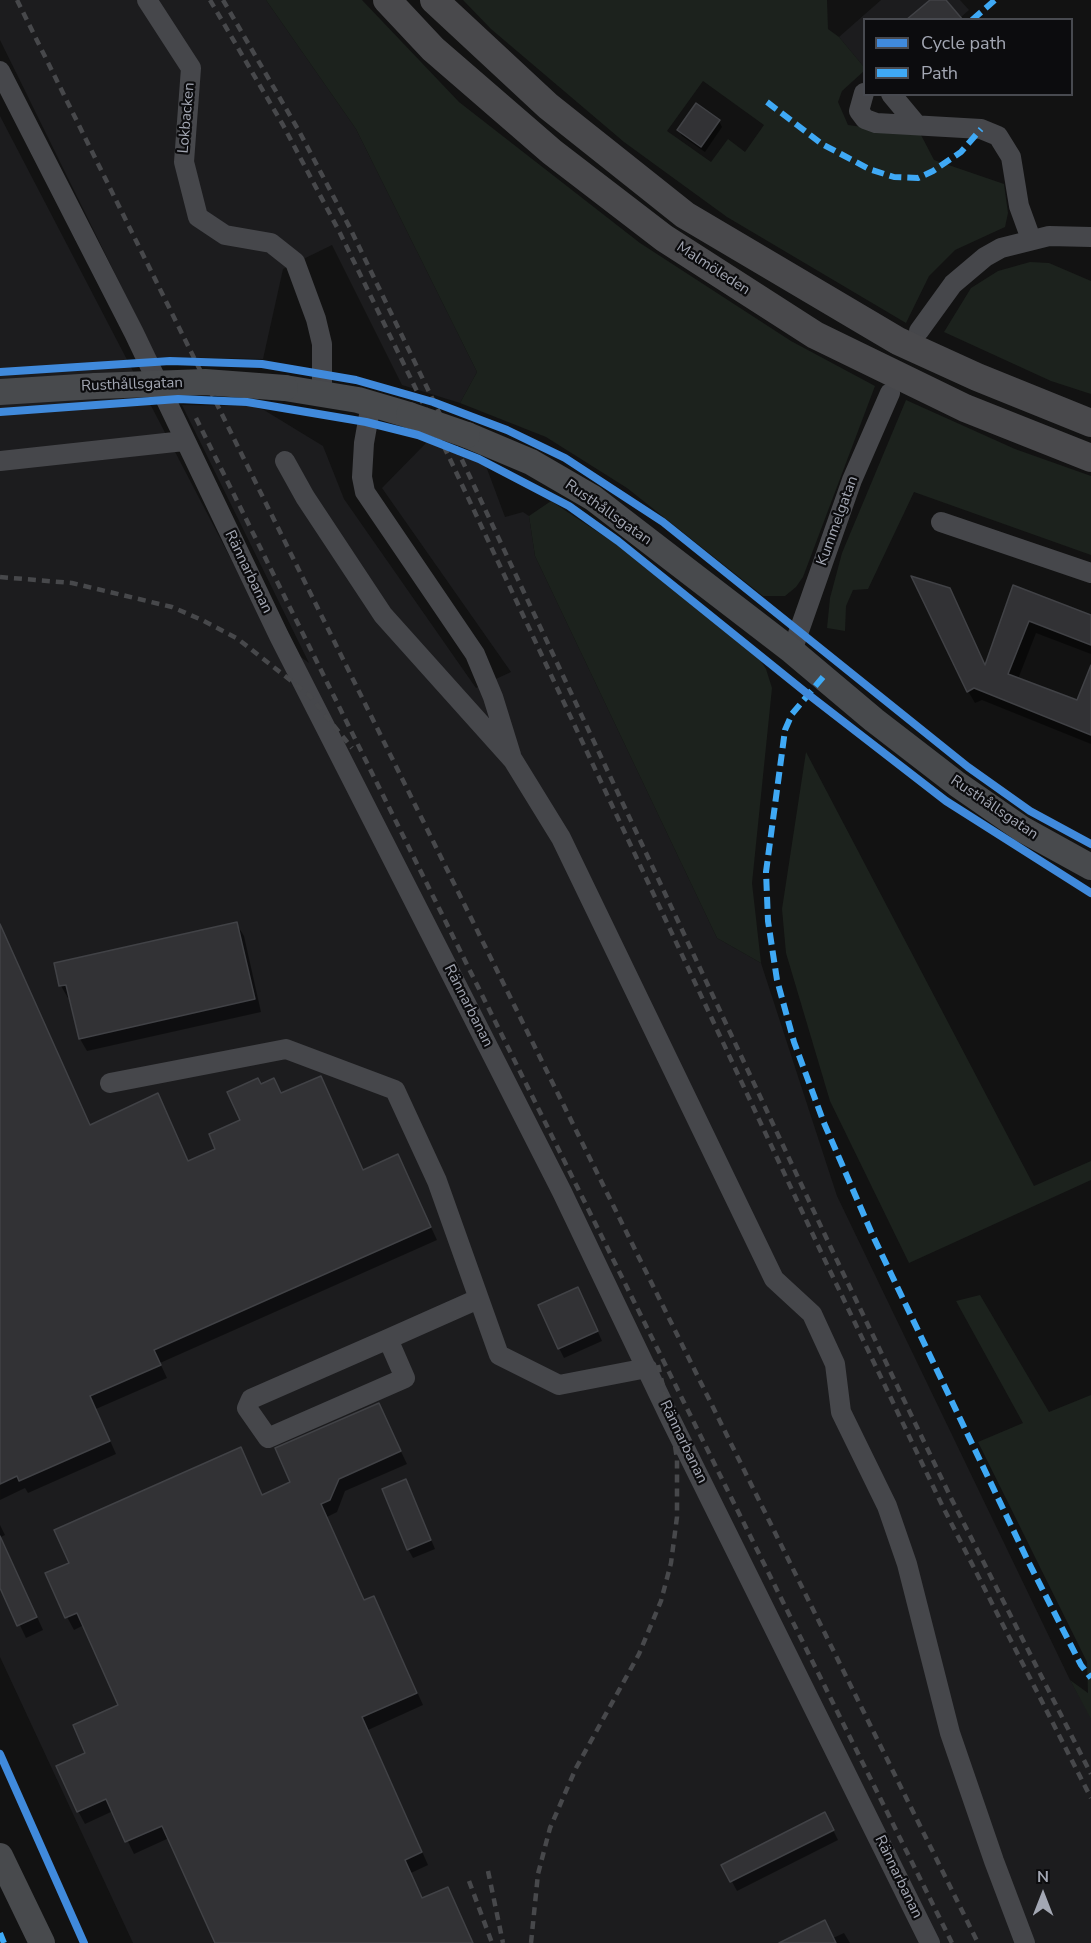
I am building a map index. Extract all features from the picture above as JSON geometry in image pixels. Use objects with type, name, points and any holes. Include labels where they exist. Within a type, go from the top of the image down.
[{"type":"highway","name":"Malmöleden","points":[[387,0],[433,49],[552,152],[664,238],[815,335],[965,408],[1091,458]]},
{"type":"highway","name":"Malmöleden","points":[[434,0],[548,105],[685,215],[898,341],[977,377],[1091,423]]},
{"type":"main road","name":"Rusthållsgatan","points":[[0,392],[205,382],[285,388],[322,393],[410,415],[467,435],[531,462],[592,498],[792,651],[874,720],[957,784],[1022,829],[1091,867]]},
{"type":"main road","points":[[0,1856],[42,1943]]},
{"type":"street","name":"Lokbacken","points":[[147,0],[191,68],[184,162],[198,217],[225,235],[271,243],[295,262],[316,319],[322,344],[322,393]]},
{"type":"street","name":"Rännarbanan","points":[[0,71],[134,333],[279,636],[562,1192],[930,1943]]},
{"type":"street","points":[[863,96],[859,111],[865,119],[876,123],[981,129],[998,136],[1011,157],[1019,206],[1031,239]]},
{"type":"street","points":[[893,96],[916,124]]},
{"type":"street","points":[[919,331],[939,301],[968,270],[1000,248],[1031,239],[1072,235],[1091,237]]},
{"type":"street","name":"Kummelgatan","points":[[792,651],[852,480],[890,393]]},
{"type":"street","points":[[371,404],[364,443],[362,477],[365,492],[475,654],[493,697],[513,760]]},
{"type":"street","points":[[0,461],[184,441]]},
{"type":"street","points":[[285,461],[305,497],[382,615],[513,760],[561,838],[774,1279],[812,1314],[835,1364],[841,1412],[887,1506],[907,1564],[950,1733],[1025,1943]]},
{"type":"street","points":[[941,522],[1091,573]]},
{"type":"street","points":[[110,1083],[286,1048],[395,1090],[437,1181],[498,1355],[559,1385],[647,1368]]},
{"type":"street","points":[[388,1339],[405,1378],[268,1437],[247,1408],[250,1399],[478,1299]]},
{"type":"shaded area","points":[[0,0],[266,0],[356,129],[477,372],[460,403],[402,385],[332,245],[283,269],[263,359],[156,357],[0,40]]},
{"type":"shaded area","points":[[266,0],[362,0],[459,102],[640,243],[791,341],[875,386],[803,577],[796,587],[785,596],[763,596],[627,488],[546,437],[460,403],[477,372],[356,129]]},
{"type":"shaded area","points":[[463,0],[827,0],[828,29],[839,37],[863,66],[863,72],[842,91],[838,102],[848,125],[921,135],[934,160],[1004,184],[1008,213],[1005,227],[955,250],[929,276],[906,323],[727,217],[624,142],[491,29]],"holes":[[[703,81],[764,125],[745,152],[728,139],[711,162],[667,131]]]},
{"type":"shaded area","points":[[881,0],[960,0],[969,10],[960,18],[863,18],[863,66],[839,37]]},
{"type":"shaded area","points":[[0,116],[270,634],[309,663],[182,405],[251,406],[264,410],[323,446],[344,499],[476,688],[511,672],[382,488],[427,442],[486,466],[505,517],[523,512],[529,516],[535,556],[717,938],[761,963],[837,1196],[1070,1680],[1091,1717],[1091,1943],[133,1943],[0,1657]]},
{"type":"shaded area","points":[[1030,262],[1049,263],[1091,281],[1091,394],[1051,381],[944,332],[971,288],[998,271]]},
{"type":"shaded area","points":[[906,400],[1015,449],[1091,476],[1091,555],[914,492],[868,589],[853,590],[846,606],[845,631],[827,628],[830,598],[842,553]]},
{"type":"shaded area","points":[[551,501],[616,544],[760,660],[766,669],[772,688],[752,883],[761,963],[717,938],[535,556],[529,516]]},
{"type":"shaded area","points":[[806,752],[1034,1186],[1091,1161],[1091,1180],[909,1263],[830,1101],[786,953],[782,909]]},
{"type":"shaded area","points":[[980,1295],[1049,1412],[1091,1395],[1091,1719],[1070,1680],[1088,1693],[1087,1662],[978,1442],[1023,1423],[956,1301]]},
{"type":"building","points":[[930,0],[946,0],[961,18],[908,18]]},
{"type":"building","points":[[696,103],[720,120],[701,147],[677,130]]},
{"type":"building","points":[[911,576],[950,588],[985,665],[1013,585],[1091,615],[1091,645],[1029,621],[1008,674],[1077,700],[1091,665],[1091,735],[974,688],[967,692]]},
{"type":"building","points":[[237,922],[255,999],[79,1039],[66,985],[59,986],[54,963]]},
{"type":"building","points":[[0,924],[90,1125],[158,1093],[188,1161],[215,1149],[209,1134],[240,1120],[227,1092],[258,1078],[261,1084],[274,1078],[281,1093],[321,1076],[363,1170],[398,1154],[431,1227],[154,1350],[161,1365],[90,1396],[110,1441],[19,1481],[17,1476],[0,1484]]},
{"type":"building","points":[[578,1287],[598,1331],[558,1349],[538,1305]]},
{"type":"building","points":[[379,1403],[401,1451],[339,1479],[330,1500],[321,1504],[364,1600],[374,1596],[417,1693],[362,1717],[422,1852],[405,1860],[422,1898],[448,1887],[473,1943],[215,1943],[162,1826],[125,1842],[106,1799],[77,1812],[56,1766],[85,1753],[73,1725],[118,1705],[77,1613],[65,1618],[45,1573],[69,1563],[54,1530],[241,1447],[262,1495],[290,1482],[275,1448]]},
{"type":"building","points":[[406,1479],[431,1540],[407,1550],[382,1489]]},
{"type":"building","points":[[0,1536],[37,1617],[17,1626],[0,1588]]},
{"type":"building","points":[[825,1812],[834,1830],[730,1882],[721,1865]]},
{"type":"building","points":[[825,1920],[836,1943],[779,1943]]},
{"type":"railway","points":[[17,0],[978,1943]]},
{"type":"railway","points":[[210,0],[283,125],[340,233],[449,457],[942,1505],[1091,1798]]},
{"type":"railway","points":[[223,0],[299,131],[350,228],[462,460],[832,1250],[952,1500],[1091,1774]]},
{"type":"railway","points":[[196,418],[952,1943]]},
{"type":"railway","points":[[0,577],[72,583],[172,607],[202,620],[238,639],[309,695],[352,748]]},
{"type":"railway","points":[[531,1943],[538,1874],[550,1828],[576,1768],[639,1654],[661,1601],[671,1563],[677,1517],[677,1459],[671,1420],[658,1365]]},
{"type":"railway","points":[[488,1871],[503,1943]]},
{"type":"railway","points":[[469,1881],[492,1943]]},
{"type":"marked path","points":[[974,18],[995,0]]},
{"type":"marked path","points":[[767,102],[822,144],[869,169],[894,177],[918,178],[933,171],[961,152],[981,129]]},
{"type":"marked path","points":[[823,677],[792,714],[785,730],[766,872],[768,921],[777,980],[794,1042],[824,1123],[873,1236],[1028,1561],[1081,1665],[1091,1678]]},
{"type":"marked path","points":[[0,1933],[4,1943]]},
{"type":"cycle path","points":[[0,372],[170,361],[262,364],[356,380],[433,402],[507,430],[565,458],[663,522],[968,767],[1030,811],[1091,844]]},
{"type":"cycle path","points":[[0,412],[178,399],[247,402],[366,422],[418,435],[479,459],[569,506],[618,541],[809,695],[946,801],[1091,893]]},
{"type":"cycle path","points":[[0,1754],[84,1943]]}]
